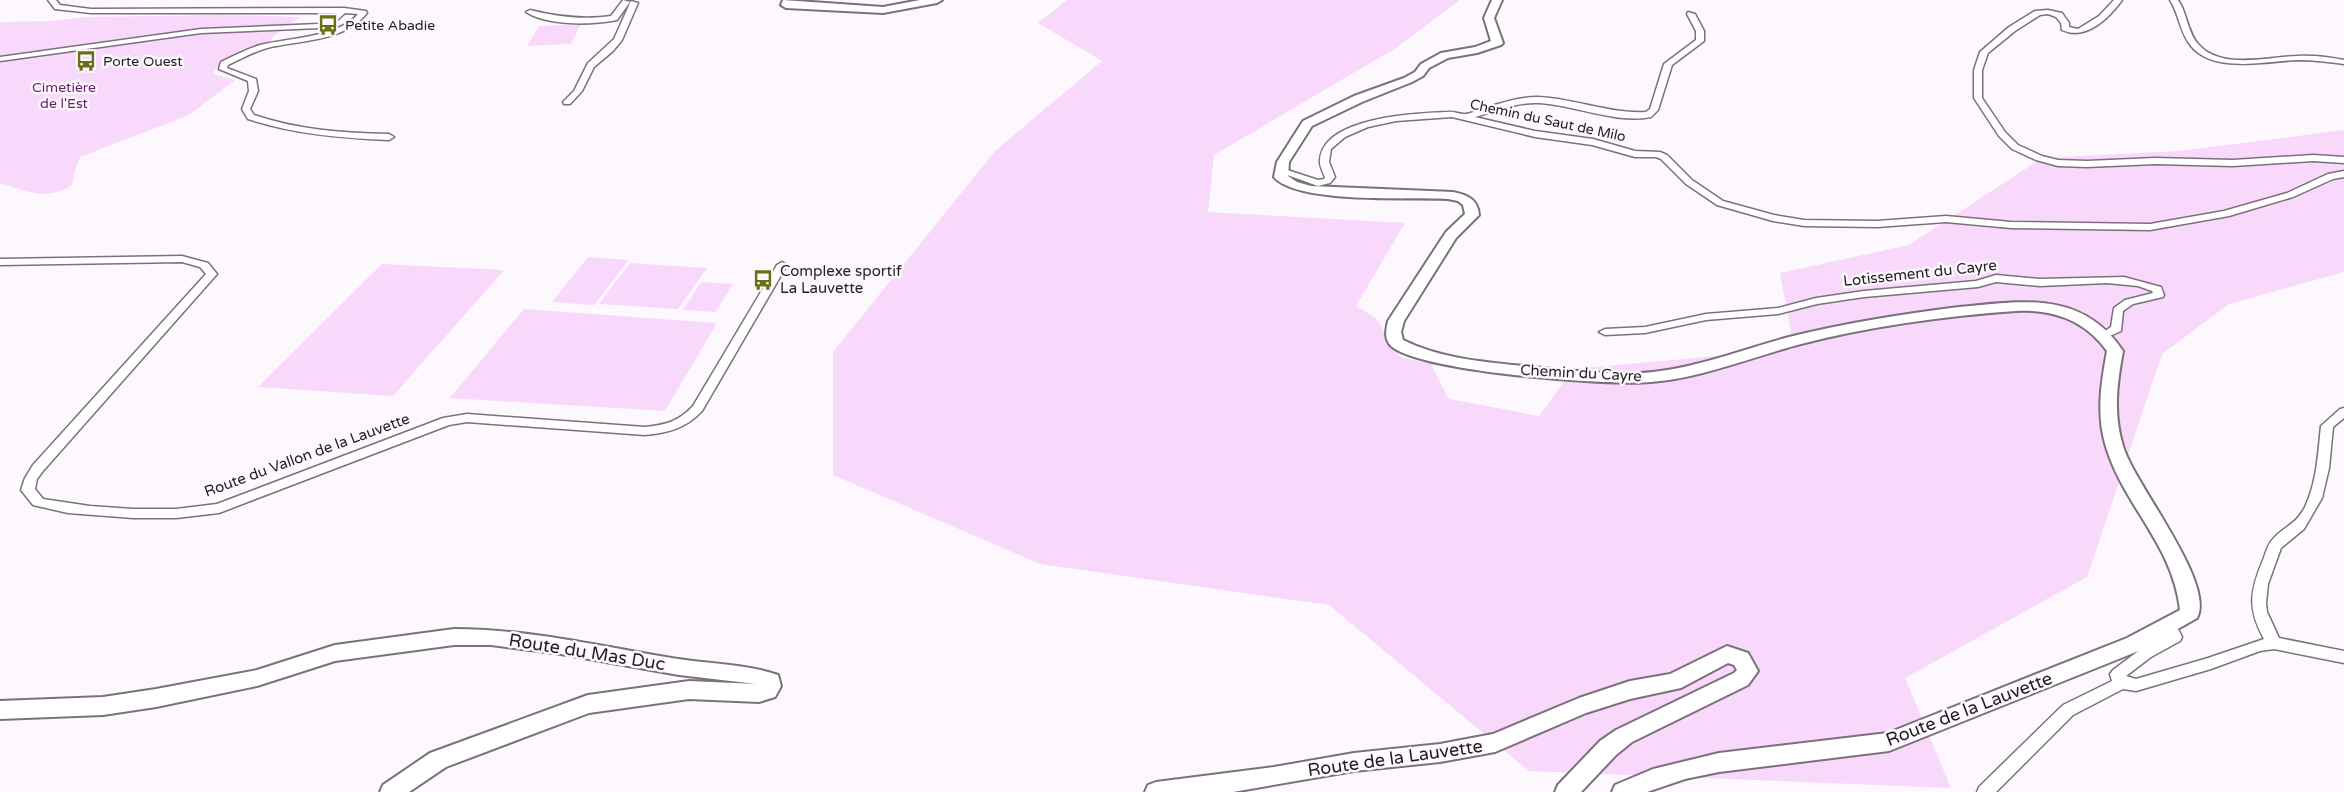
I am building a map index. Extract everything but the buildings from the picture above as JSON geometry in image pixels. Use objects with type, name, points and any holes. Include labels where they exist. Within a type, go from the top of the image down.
[{"type":"street","points":[[52,0],[58,7],[91,11],[344,10],[363,13],[360,19],[338,30],[260,47],[224,64],[223,69],[252,79],[255,88],[246,109],[251,117],[278,126],[333,134],[389,136]]},
{"type":"street","points":[[530,12],[551,20],[603,20],[614,18],[626,2],[643,0]]},
{"type":"street","points":[[788,0],[786,5],[883,10],[937,0]]},
{"type":"street","points":[[1281,171],[1283,162],[1307,124],[1358,99],[1408,80],[1419,74],[1425,66],[1445,55],[1477,50],[1497,43],[1489,18],[1497,0]]},
{"type":"street","points":[[2118,0],[2114,8],[2086,28],[2075,32],[2065,28],[2065,23],[2059,15],[2048,12],[2038,13],[2012,29],[1984,52],[1978,70],[1978,98],[2002,134],[2015,147],[2058,163],[2155,161],[2233,163],[2313,158],[2344,160]]},
{"type":"street","points":[[2174,0],[2179,6],[2194,45],[2202,52],[2216,58],[2255,62],[2322,58],[2344,62]]},
{"type":"street","points":[[567,102],[578,94],[590,67],[616,42],[626,2]]},
{"type":"street","points":[[0,59],[201,31],[320,26],[331,21],[344,10]]},
{"type":"street","points":[[1468,116],[1519,100],[1539,100],[1623,115],[1648,116],[1654,110],[1668,64],[1700,41],[1700,31],[1691,14]]},
{"type":"street","name":"Chemin du Saut de Milo","points":[[1281,171],[1318,183],[1327,182],[1330,177],[1323,162],[1327,147],[1342,135],[1396,118],[1452,114],[1468,116],[1535,134],[1593,142],[1635,153],[1657,154],[1664,157],[1689,182],[1731,208],[1792,222],[1877,224],[1946,219],[2011,225],[2150,227],[2225,214],[2290,195],[2331,176],[2344,174]]},
{"type":"street","name":"Chemin du Cayre","points":[[1281,171],[1281,177],[1292,185],[1311,190],[1458,196],[1468,201],[1472,208],[1472,215],[1451,235],[1396,321],[1393,334],[1397,343],[1408,350],[1426,356],[1533,373],[1606,378],[1651,377],[1853,326],[2021,306],[2043,306],[2060,310],[2104,335]]},
{"type":"street","name":"Route du Vallon de la Lauvette","points":[[0,262],[182,259],[204,265],[212,274],[38,468],[31,478],[28,490],[38,502],[55,506],[170,514],[190,514],[219,508],[447,421],[467,418],[645,431],[674,427],[685,422],[698,408],[782,265]]},
{"type":"street","name":"Lotissement du Cayre","points":[[1605,332],[1645,330],[1706,317],[1778,310],[1816,301],[1864,294],[1978,284],[1990,278],[2023,282],[2124,279],[2144,283],[2157,289],[2158,295],[2129,302],[2118,310],[2117,329],[2104,335]]},
{"type":"street","points":[[2104,335],[2115,351],[2107,397],[2114,446],[2132,486],[2172,549],[2188,595],[2190,613],[2168,627],[2175,637],[2146,653],[2118,674],[2123,682]]},
{"type":"street","points":[[2274,644],[2262,624],[2256,600],[2263,574],[2271,558],[2272,548],[2280,539],[2293,532],[2311,509],[2323,473],[2327,426],[2344,411]]},
{"type":"street","name":"Route de la Lauvette","points":[[1623,792],[1673,772],[1762,757],[1864,747],[1889,742],[2134,644],[2168,627]]},
{"type":"street","name":"Route du Mas Duc","points":[[0,710],[103,706],[156,698],[257,678],[335,653],[435,638],[491,637],[680,667],[757,676],[771,681],[768,691],[759,693],[689,690],[588,704],[438,760],[391,792]]},
{"type":"street","points":[[1985,792],[2068,710],[2123,682],[2136,685],[2211,663],[2259,645],[2274,644],[2344,657]]},
{"type":"street","name":"Route de la Lauvette","points":[[1156,792],[1274,777],[1354,762],[1440,753],[1495,743],[1580,707],[1630,690],[1674,682],[1727,654],[1741,659],[1748,670],[1741,679],[1624,736],[1608,748],[1566,792]]},
{"type":"green space","points":[[1067,0],[1460,0],[1396,48],[1214,155],[1208,212],[1405,223],[1356,306],[1376,318],[1400,357],[1431,364],[1449,399],[1539,416],[1573,369],[1794,349],[1780,273],[1909,245],[2042,158],[2179,151],[2344,130],[2344,272],[2229,304],[2162,354],[2087,577],[1905,678],[1951,788],[1529,771],[1329,605],[1040,564],[833,475],[833,352],[995,151],[1102,61],[1038,23]]},
{"type":"green space","name":"Cimetière de l'Est","points":[[222,15],[300,17],[274,36],[269,43],[237,54],[216,68],[213,74],[235,80],[189,115],[80,157],[72,185],[63,190],[45,194],[28,192],[0,183],[0,22],[53,21],[85,17]]},
{"type":"green space","points":[[581,24],[571,44],[527,46],[539,26]]},
{"type":"green space","points":[[588,257],[629,260],[594,305],[552,302]]},
{"type":"green space","points":[[630,263],[707,268],[678,309],[599,304]]},
{"type":"green space","points":[[382,264],[504,270],[393,396],[258,387]]},
{"type":"green space","points":[[701,282],[733,284],[716,312],[683,310]]},
{"type":"green space","points":[[524,309],[717,323],[665,411],[450,398]]},
{"type":"place","name":"Petite Abadie","points":[[328,25]]},
{"type":"place","name":"Porte Ouest","points":[[86,61]]},
{"type":"place","name":"Complexe sportif La Lauvette","points":[[763,280]]}]
